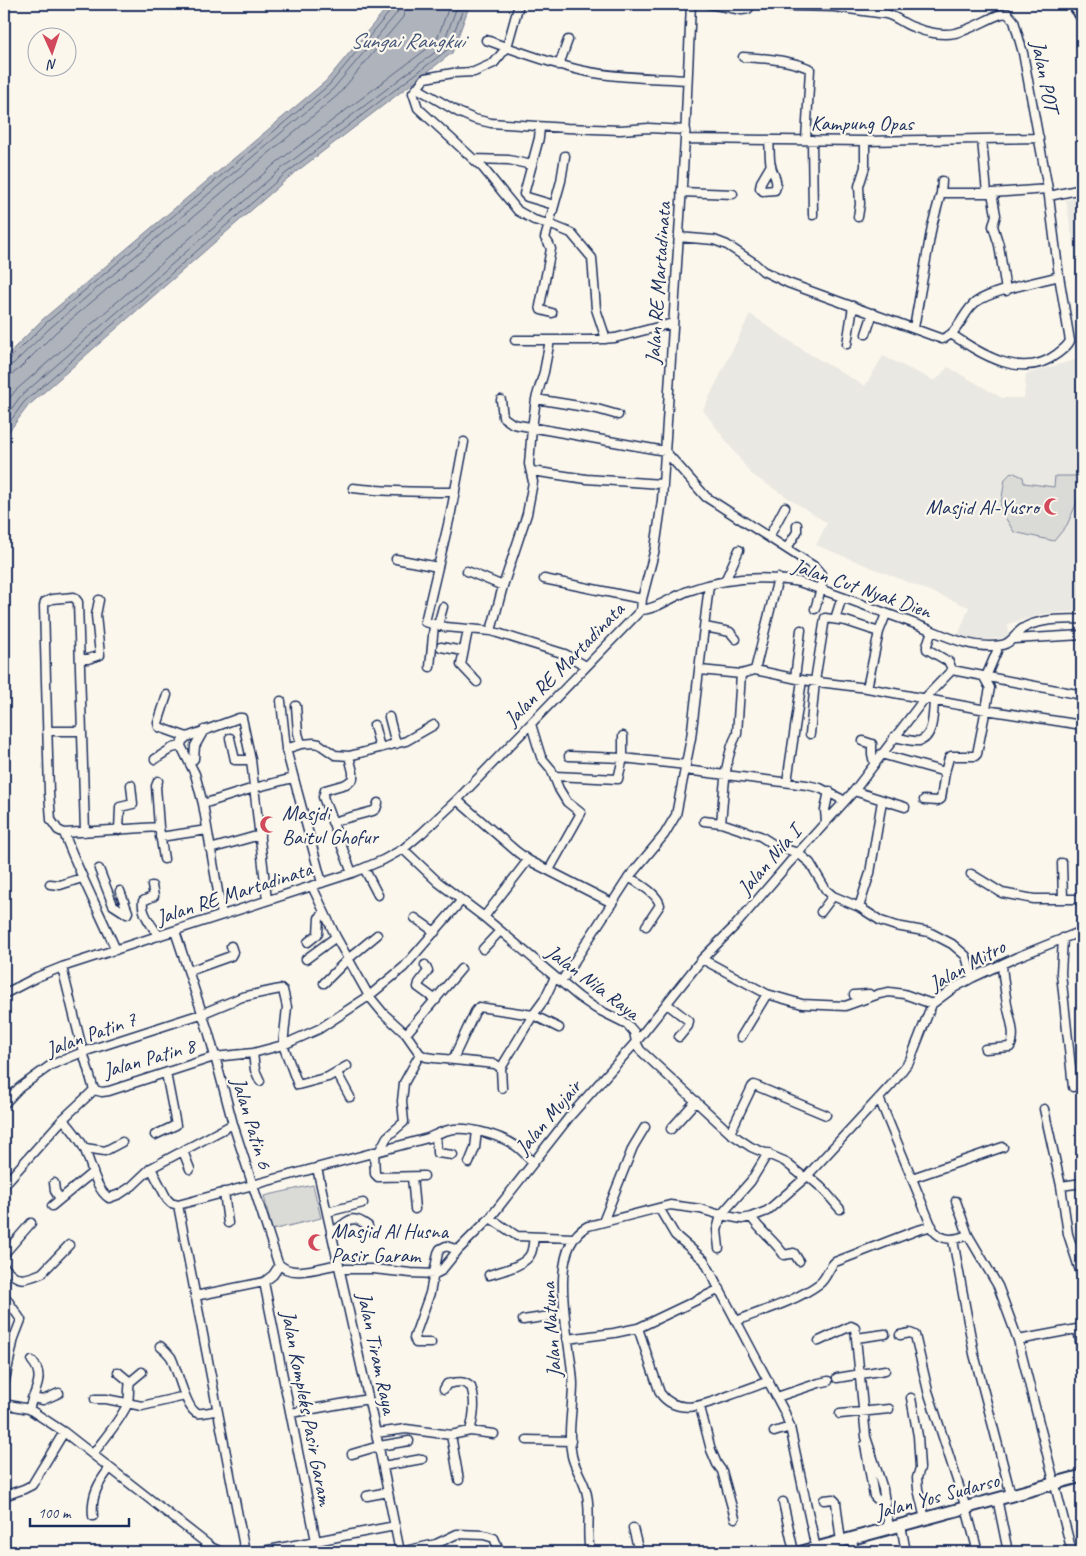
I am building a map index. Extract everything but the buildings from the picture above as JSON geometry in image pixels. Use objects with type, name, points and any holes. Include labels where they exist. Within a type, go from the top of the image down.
[{"type":"highway","points":[[1074,4],[1082,16]]},
{"type":"highway","name":"Jalan Yos Sudarso","points":[[802,1552],[840,1545],[895,1527],[1082,1476]]},
{"type":"street","points":[[519,4],[507,47],[494,63],[474,72],[453,73],[425,78],[413,93],[418,108],[490,176],[518,211],[534,220],[571,233],[592,258],[596,309],[606,339]]},
{"type":"street","name":"Jalan RE Martadinata","points":[[4,992],[62,968],[352,873],[403,849],[457,800],[641,610],[655,549],[665,451],[686,130],[691,4]]},
{"type":"street","points":[[709,4],[742,10],[748,9],[752,4]]},
{"type":"street","name":"Jalan POT","points":[[789,6],[834,7],[886,14],[923,31],[953,34],[1001,14],[1007,13],[1014,21],[1024,53],[1070,337],[1067,346],[1051,358],[1030,365],[1013,365],[980,353],[951,334]]},
{"type":"street","points":[[486,40],[559,65],[614,76],[687,80]]},
{"type":"street","points":[[559,65],[568,40]]},
{"type":"street","points":[[743,57],[761,58],[809,68],[809,140],[813,215]]},
{"type":"street","points":[[417,88],[474,119],[504,125],[620,130],[649,128],[686,130]]},
{"type":"street","points":[[540,127],[539,138],[524,192],[525,195],[554,205]]},
{"type":"street","name":"Kampung Opas","points":[[685,139],[865,141],[1039,138]]},
{"type":"street","points":[[769,140],[771,166]]},
{"type":"street","points":[[982,140],[990,193],[996,215],[993,226],[999,245],[1006,290]]},
{"type":"street","points":[[858,217],[860,204],[859,186],[865,167],[865,141]]},
{"type":"street","points":[[552,313],[541,310],[540,306],[551,249],[544,238],[561,181],[566,156]]},
{"type":"street","points":[[473,159],[510,160],[532,164]]},
{"type":"street","points":[[914,328],[942,181]]},
{"type":"street","points":[[941,194],[1048,192],[1082,189]]},
{"type":"street","points":[[681,192],[733,194]]},
{"type":"street","points":[[678,237],[714,240],[742,255],[777,278],[942,339],[951,334],[972,306],[990,295],[1059,276]]},
{"type":"street","points":[[847,344],[853,306]]},
{"type":"street","points":[[866,334],[873,314]]},
{"type":"street","points":[[515,340],[606,339],[673,323]]},
{"type":"street","points":[[491,631],[503,586],[527,514],[533,482],[529,464],[532,428],[536,399],[544,372],[550,340]]},
{"type":"street","points":[[536,399],[596,409],[618,415]]},
{"type":"street","points":[[501,400],[504,420],[513,424],[665,451],[706,497],[816,567],[821,574],[822,590],[815,609]]},
{"type":"street","points":[[464,442],[455,492],[425,620],[426,623],[468,630],[491,631],[565,654],[586,666]]},
{"type":"street","points":[[532,471],[586,479],[662,484]]},
{"type":"street","points":[[353,488],[376,491],[455,492]]},
{"type":"street","points":[[769,537],[786,507]]},
{"type":"street","points":[[787,548],[797,532],[797,525]]},
{"type":"street","points":[[725,580],[739,550]]},
{"type":"street","points":[[396,558],[438,567]]},
{"type":"street","points":[[467,571],[503,586]]},
{"type":"street","points":[[756,666],[778,578]]},
{"type":"street","name":"Jalan Cut Nyak Dien","points":[[641,610],[653,608],[688,591],[725,580],[778,578],[799,582],[961,642],[974,644],[1002,645],[1014,639],[1023,629],[1032,625],[1082,619]]},
{"type":"street","points":[[544,579],[642,599]]},
{"type":"street","points":[[502,1088],[501,1068],[533,1015],[629,877],[661,838],[676,815],[686,768],[701,663],[709,585]]},
{"type":"street","points":[[85,832],[77,600],[74,597],[52,598],[46,601],[44,606],[50,815],[52,824],[64,833],[82,878],[116,950]]},
{"type":"street","points":[[835,619],[842,597]]},
{"type":"street","points":[[80,659],[88,660],[100,655],[96,615],[99,600]]},
{"type":"street","points":[[430,667],[436,625],[442,607]]},
{"type":"street","points":[[868,686],[879,632],[886,614]]},
{"type":"street","points":[[810,734],[825,618],[835,619],[879,632]]},
{"type":"street","points":[[705,627],[730,632],[736,639]]},
{"type":"street","points":[[468,630],[461,666],[477,682]]},
{"type":"street","points":[[787,782],[801,630]]},
{"type":"street","points":[[932,631],[927,649],[948,662],[952,670],[1082,695]]},
{"type":"street","name":"Jalan Cut Nyak Dien","points":[[1014,639],[1082,635]]},
{"type":"street","points":[[441,647],[463,651]]},
{"type":"street","points":[[924,800],[937,801],[941,799],[945,772],[950,757],[975,756],[977,754],[990,688],[985,679],[997,651]]},
{"type":"street","points":[[701,663],[741,674],[756,666],[797,676],[927,696],[934,701],[1082,725]]},
{"type":"street","name":"Jalan Nila I","points":[[636,1042],[702,959],[733,929],[854,791],[927,696],[952,670]]},
{"type":"street","points":[[721,823],[726,776],[732,744],[737,734],[741,674]]},
{"type":"street","points":[[167,695],[158,723],[159,727],[187,737]]},
{"type":"street","points":[[281,701],[286,749],[322,883]]},
{"type":"street","points":[[894,737],[917,741],[926,737],[930,728],[934,701]]},
{"type":"street","points":[[296,706],[298,733],[301,744]]},
{"type":"street","points":[[389,716],[396,744]]},
{"type":"street","points":[[222,915],[203,804],[195,774],[181,746],[182,741],[187,737],[239,718],[242,718],[251,760],[267,900]]},
{"type":"street","points":[[533,721],[538,752],[557,777],[559,789],[567,802],[581,813],[549,870]]},
{"type":"street","points":[[286,749],[301,744],[319,744],[336,755],[350,756],[415,737],[434,724]]},
{"type":"street","points":[[374,725],[380,748]]},
{"type":"street","points":[[189,762],[194,758],[195,746],[204,730]]},
{"type":"street","points":[[47,731],[81,731]]},
{"type":"street","points":[[557,777],[618,779],[623,758],[623,736]]},
{"type":"street","points":[[230,738],[235,760],[251,760]]},
{"type":"street","points":[[863,741],[872,744],[874,763]]},
{"type":"street","points":[[155,759],[172,748],[181,746]]},
{"type":"street","points":[[881,754],[945,772]]},
{"type":"street","points":[[350,756],[353,779],[346,784],[330,788],[323,793],[324,803],[352,873]]},
{"type":"street","points":[[569,756],[623,758],[726,776],[787,782],[820,788],[845,800]]},
{"type":"street","points":[[203,804],[293,778]]},
{"type":"street","points":[[158,781],[156,786],[158,827],[164,859]]},
{"type":"street","points":[[119,830],[120,807],[133,803],[131,785]]},
{"type":"street","points":[[854,791],[904,807]]},
{"type":"street","points":[[826,822],[829,792]]},
{"type":"street","points":[[457,800],[528,860],[612,903]]},
{"type":"street","points":[[859,907],[870,873],[882,801]]},
{"type":"street","points":[[332,822],[373,811],[378,803]]},
{"type":"street","points":[[704,821],[721,823],[760,836],[776,846],[798,853],[810,863],[826,890],[833,896],[859,907],[881,921],[928,932],[952,944],[966,956],[972,978]]},
{"type":"street","points":[[64,833],[158,827]]},
{"type":"street","points":[[160,837],[207,830]]},
{"type":"street","points":[[210,850],[260,835]]},
{"type":"street","name":"Jalan Nila Raya","points":[[403,849],[438,882],[484,917],[558,980],[595,1008],[627,1024],[634,1032],[640,1050],[730,1133],[752,1147],[784,1161],[822,1188],[840,1209]]},
{"type":"street","points":[[484,917],[528,860]]},
{"type":"street","points":[[1062,863],[1063,899]]},
{"type":"street","points":[[364,868],[378,895]]},
{"type":"street","points":[[99,869],[114,906],[127,914],[128,912],[120,891]]},
{"type":"street","points":[[971,874],[1002,893],[1034,899],[1077,899],[1082,902]]},
{"type":"street","points":[[629,877],[660,902],[660,905],[646,926]]},
{"type":"street","points":[[50,884],[60,885],[82,878]]},
{"type":"street","points":[[152,886],[154,896],[143,901],[142,904],[148,920],[159,936]]},
{"type":"street","points":[[312,886],[336,937],[369,996],[406,1034],[420,1054],[426,1057],[492,1062],[501,1068]]},
{"type":"street","points":[[92,896],[106,888]]},
{"type":"street","points":[[821,912],[833,896]]},
{"type":"street","name":"Jalan Patin 8","points":[[94,1090],[109,1091],[214,1058],[253,1053],[284,1045],[319,1029],[369,996],[404,967],[462,900]]},
{"type":"street","points":[[308,942],[318,934],[319,918],[324,912]]},
{"type":"street","points":[[415,918],[435,932]]},
{"type":"street","name":"Jalan Patin 6","points":[[175,931],[209,1034],[233,1124],[280,1266]]},
{"type":"street","points":[[483,949],[500,931]]},
{"type":"street","name":"Jalan Mitro","points":[[806,1177],[891,1086],[910,1060],[932,1004],[952,989],[972,978],[1082,931]]},
{"type":"street","points":[[324,983],[348,959],[377,935]]},
{"type":"street","points":[[306,959],[336,937]]},
{"type":"street","points":[[1063,938],[1062,973],[1073,1087]]},
{"type":"street","points":[[189,971],[231,956],[232,946]]},
{"type":"street","points":[[702,959],[769,995],[802,1004],[845,1006],[878,994]]},
{"type":"street","points":[[425,965],[428,973],[419,983],[418,987],[436,1000]]},
{"type":"street","points":[[985,1049],[1010,1046],[1012,1043],[1012,1026],[1002,965]]},
{"type":"street","points":[[4,1185],[63,1119],[94,1090],[62,968]]},
{"type":"street","points":[[406,1034],[461,969]]},
{"type":"street","name":"Jalan Patin 7","points":[[4,1104],[19,1088],[51,1065],[83,1052],[201,1014],[242,997],[282,989],[287,1008],[284,1045]]},
{"type":"street","points":[[854,995],[889,992],[904,994],[932,1004]]},
{"type":"street","points":[[741,1037],[769,995]]},
{"type":"street","points":[[667,1004],[689,1021],[688,1026],[680,1037]]},
{"type":"street","points":[[453,1059],[478,1008],[533,1015],[559,1028]]},
{"type":"street","name":"Jalan Mujair","points":[[434,1274],[441,1271],[458,1250],[490,1218],[570,1116],[636,1042]]},
{"type":"street","points":[[284,1045],[298,1085],[337,1073],[346,1066]]},
{"type":"street","points":[[253,1053],[255,1070],[260,1081]]},
{"type":"street","points":[[420,1054],[404,1083],[402,1102],[404,1122],[387,1137],[377,1150],[376,1176],[381,1178],[424,1176]]},
{"type":"street","points":[[155,1135],[176,1125],[166,1073]]},
{"type":"street","points":[[337,1073],[350,1097]]},
{"type":"street","points":[[730,1133],[754,1085],[826,1115]]},
{"type":"street","points":[[879,1098],[935,1232],[941,1237],[952,1240],[968,1235]]},
{"type":"street","points":[[671,1129],[696,1101]]},
{"type":"street","points":[[1044,1109],[1061,1186],[1068,1234],[1082,1277]]},
{"type":"street","points":[[63,1119],[85,1148],[93,1172],[104,1193],[109,1198],[132,1186],[151,1168],[233,1124]]},
{"type":"street","points":[[603,1222],[628,1160],[645,1127]]},
{"type":"street","points":[[151,1168],[167,1199],[173,1204],[178,1205],[436,1135],[441,1131],[452,1129],[465,1128],[509,1142],[533,1162]]},
{"type":"street","points":[[469,1163],[475,1148],[477,1131]]},
{"type":"street","points":[[436,1135],[437,1153],[453,1155]]},
{"type":"street","points":[[85,1148],[105,1151],[122,1142]]},
{"type":"street","points":[[912,1178],[1003,1147]]},
{"type":"street","points":[[183,1151],[190,1169]]},
{"type":"street","points":[[719,1248],[717,1230],[721,1215],[751,1181],[768,1154]]},
{"type":"street","name":"Jalan Tiram Raya","points":[[317,1168],[379,1446],[400,1552]]},
{"type":"street","points":[[52,1206],[93,1172]]},
{"type":"street","points":[[412,1177],[415,1209]]},
{"type":"street","points":[[490,1218],[517,1236],[573,1238],[582,1229],[670,1205],[742,1219],[767,1210],[778,1203],[806,1177]]},
{"type":"street","points":[[54,1183],[55,1191],[60,1199]]},
{"type":"street","points":[[1061,1186],[1082,1183]]},
{"type":"street","points":[[224,1192],[228,1223]]},
{"type":"street","points":[[956,1201],[968,1235],[998,1286],[1018,1340],[1072,1552],[1082,1550]]},
{"type":"street","points":[[326,1212],[363,1203]]},
{"type":"street","points":[[178,1205],[246,1552]]},
{"type":"street","points":[[659,1208],[675,1235],[704,1260],[785,1413],[790,1427],[816,1549]]},
{"type":"street","points":[[751,1217],[761,1231],[784,1255],[794,1253],[799,1261]]},
{"type":"street","points":[[331,1232],[349,1220],[360,1220],[368,1226]]},
{"type":"street","points":[[4,1254],[31,1223]]},
{"type":"street","points":[[736,1321],[808,1291],[823,1280],[835,1262],[932,1226]]},
{"type":"street","points":[[489,1276],[520,1264],[527,1259],[531,1252],[534,1237]]},
{"type":"street","name":"Jalan Natuna","points":[[573,1238],[567,1251],[565,1262],[564,1314],[573,1384],[571,1441],[574,1462],[587,1494],[590,1552]]},
{"type":"street","points":[[952,1240],[974,1354],[1011,1495]]},
{"type":"street","points":[[4,1267],[13,1277],[18,1279],[42,1273],[69,1245]]},
{"type":"street","points":[[431,1343],[416,1343],[414,1338],[430,1293],[440,1249],[446,1246],[458,1250]]},
{"type":"street","points":[[195,1296],[264,1282],[274,1275],[280,1266],[289,1272]]},
{"type":"street","points":[[274,1275],[339,1266],[434,1274]]},
{"type":"street","name":"Jalan Kompleks Pasir Garam","points":[[264,1282],[316,1541]]},
{"type":"street","points":[[567,1339],[638,1328],[720,1289]]},
{"type":"street","points":[[4,1385],[14,1338],[21,1320],[5,1298]]},
{"type":"street","points":[[524,1320],[564,1314]]},
{"type":"street","points":[[819,1341],[851,1326],[855,1328],[866,1437],[884,1489],[885,1501],[906,1552]]},
{"type":"street","points":[[638,1328],[662,1396],[676,1406],[700,1407],[769,1381]]},
{"type":"street","points":[[1018,1340],[1080,1329],[1082,1353]]},
{"type":"street","points":[[900,1335],[910,1333],[915,1335],[928,1391],[966,1508],[978,1552]]},
{"type":"street","points":[[856,1338],[884,1334]]},
{"type":"street","points":[[160,1346],[171,1358],[185,1396],[192,1409],[196,1413],[217,1411]]},
{"type":"street","points":[[29,1409],[40,1374],[32,1360]]},
{"type":"street","points":[[837,1378],[885,1370]]},
{"type":"street","points":[[118,1372],[130,1382]]},
{"type":"street","points":[[93,1454],[128,1404],[130,1382],[142,1372]]},
{"type":"street","points":[[444,1389],[447,1384],[461,1382],[471,1387],[473,1421],[470,1431]]},
{"type":"street","points":[[777,1397],[819,1383],[828,1382]]},
{"type":"street","points":[[32,1398],[43,1400],[59,1393]]},
{"type":"street","points":[[95,1399],[106,1399],[142,1406],[185,1396]]},
{"type":"street","points":[[911,1398],[918,1436],[920,1468],[917,1478],[918,1489],[925,1519]]},
{"type":"street","points":[[291,1413],[368,1399]]},
{"type":"street","points":[[4,1404],[29,1409],[64,1432],[207,1544],[221,1552]]},
{"type":"street","points":[[700,1407],[711,1450],[722,1471],[735,1518]]},
{"type":"street","points":[[840,1414],[889,1409]]},
{"type":"street","points":[[774,1432],[790,1427]]},
{"type":"street","points":[[376,1433],[406,1430],[451,1435],[470,1431],[494,1434]]},
{"type":"street","points":[[4,1496],[32,1485],[64,1432]]},
{"type":"street","points":[[451,1435],[459,1480]]},
{"type":"street","points":[[528,1440],[571,1441]]},
{"type":"street","points":[[352,1454],[379,1446],[409,1441]]},
{"type":"street","points":[[383,1466],[422,1460]]},
{"type":"street","points":[[93,1516],[94,1494],[100,1481],[110,1468]]},
{"type":"street","points":[[367,1496],[388,1492]]},
{"type":"street","points":[[997,1498],[1008,1552]]},
{"type":"street","points":[[824,1500],[833,1499],[836,1502],[840,1545],[854,1552]]},
{"type":"street","points":[[784,1502],[794,1552]]},
{"type":"street","points":[[258,1552],[395,1526]]},
{"type":"street","points":[[633,1528],[639,1552]]},
{"type":"street","points":[[400,1552],[427,1546],[457,1534],[484,1535],[494,1538],[500,1552]]},
{"type":"street","points":[[207,1544],[209,1552]]},
{"type":"shaded area","points":[[1082,196],[1082,295],[1066,200]]},
{"type":"shaded area","points":[[750,314],[806,352],[865,386],[883,356],[935,381],[948,367],[1002,398],[1024,398],[1026,374],[1078,359],[1080,346],[1082,346],[1082,611],[1043,614],[1008,624],[1009,637],[976,641],[958,636],[969,607],[816,545],[827,523],[751,474],[703,410]]},
{"type":"shaded area","points":[[1012,472],[1023,477],[1024,483],[1054,487],[1055,476],[1082,476],[1082,491],[1067,525],[1054,541],[1014,532],[1000,509],[1005,479]]},
{"type":"shaded area","points":[[313,1185],[321,1218],[272,1230],[264,1196]]},
{"type":"water","name":"Sungai Rangkui","points":[[390,4],[470,4],[452,53],[288,178],[28,406],[4,438],[4,358],[43,319],[326,81]]},
{"type":"place","name":"Masjid Al-Yusro","points":[[1053,507]]},
{"type":"place","name":"Masjdi Baitul Ghofur","points":[[268,825]]},
{"type":"place","name":"Masjid Al Husna Pasir Garam","points":[[317,1243]]}]
